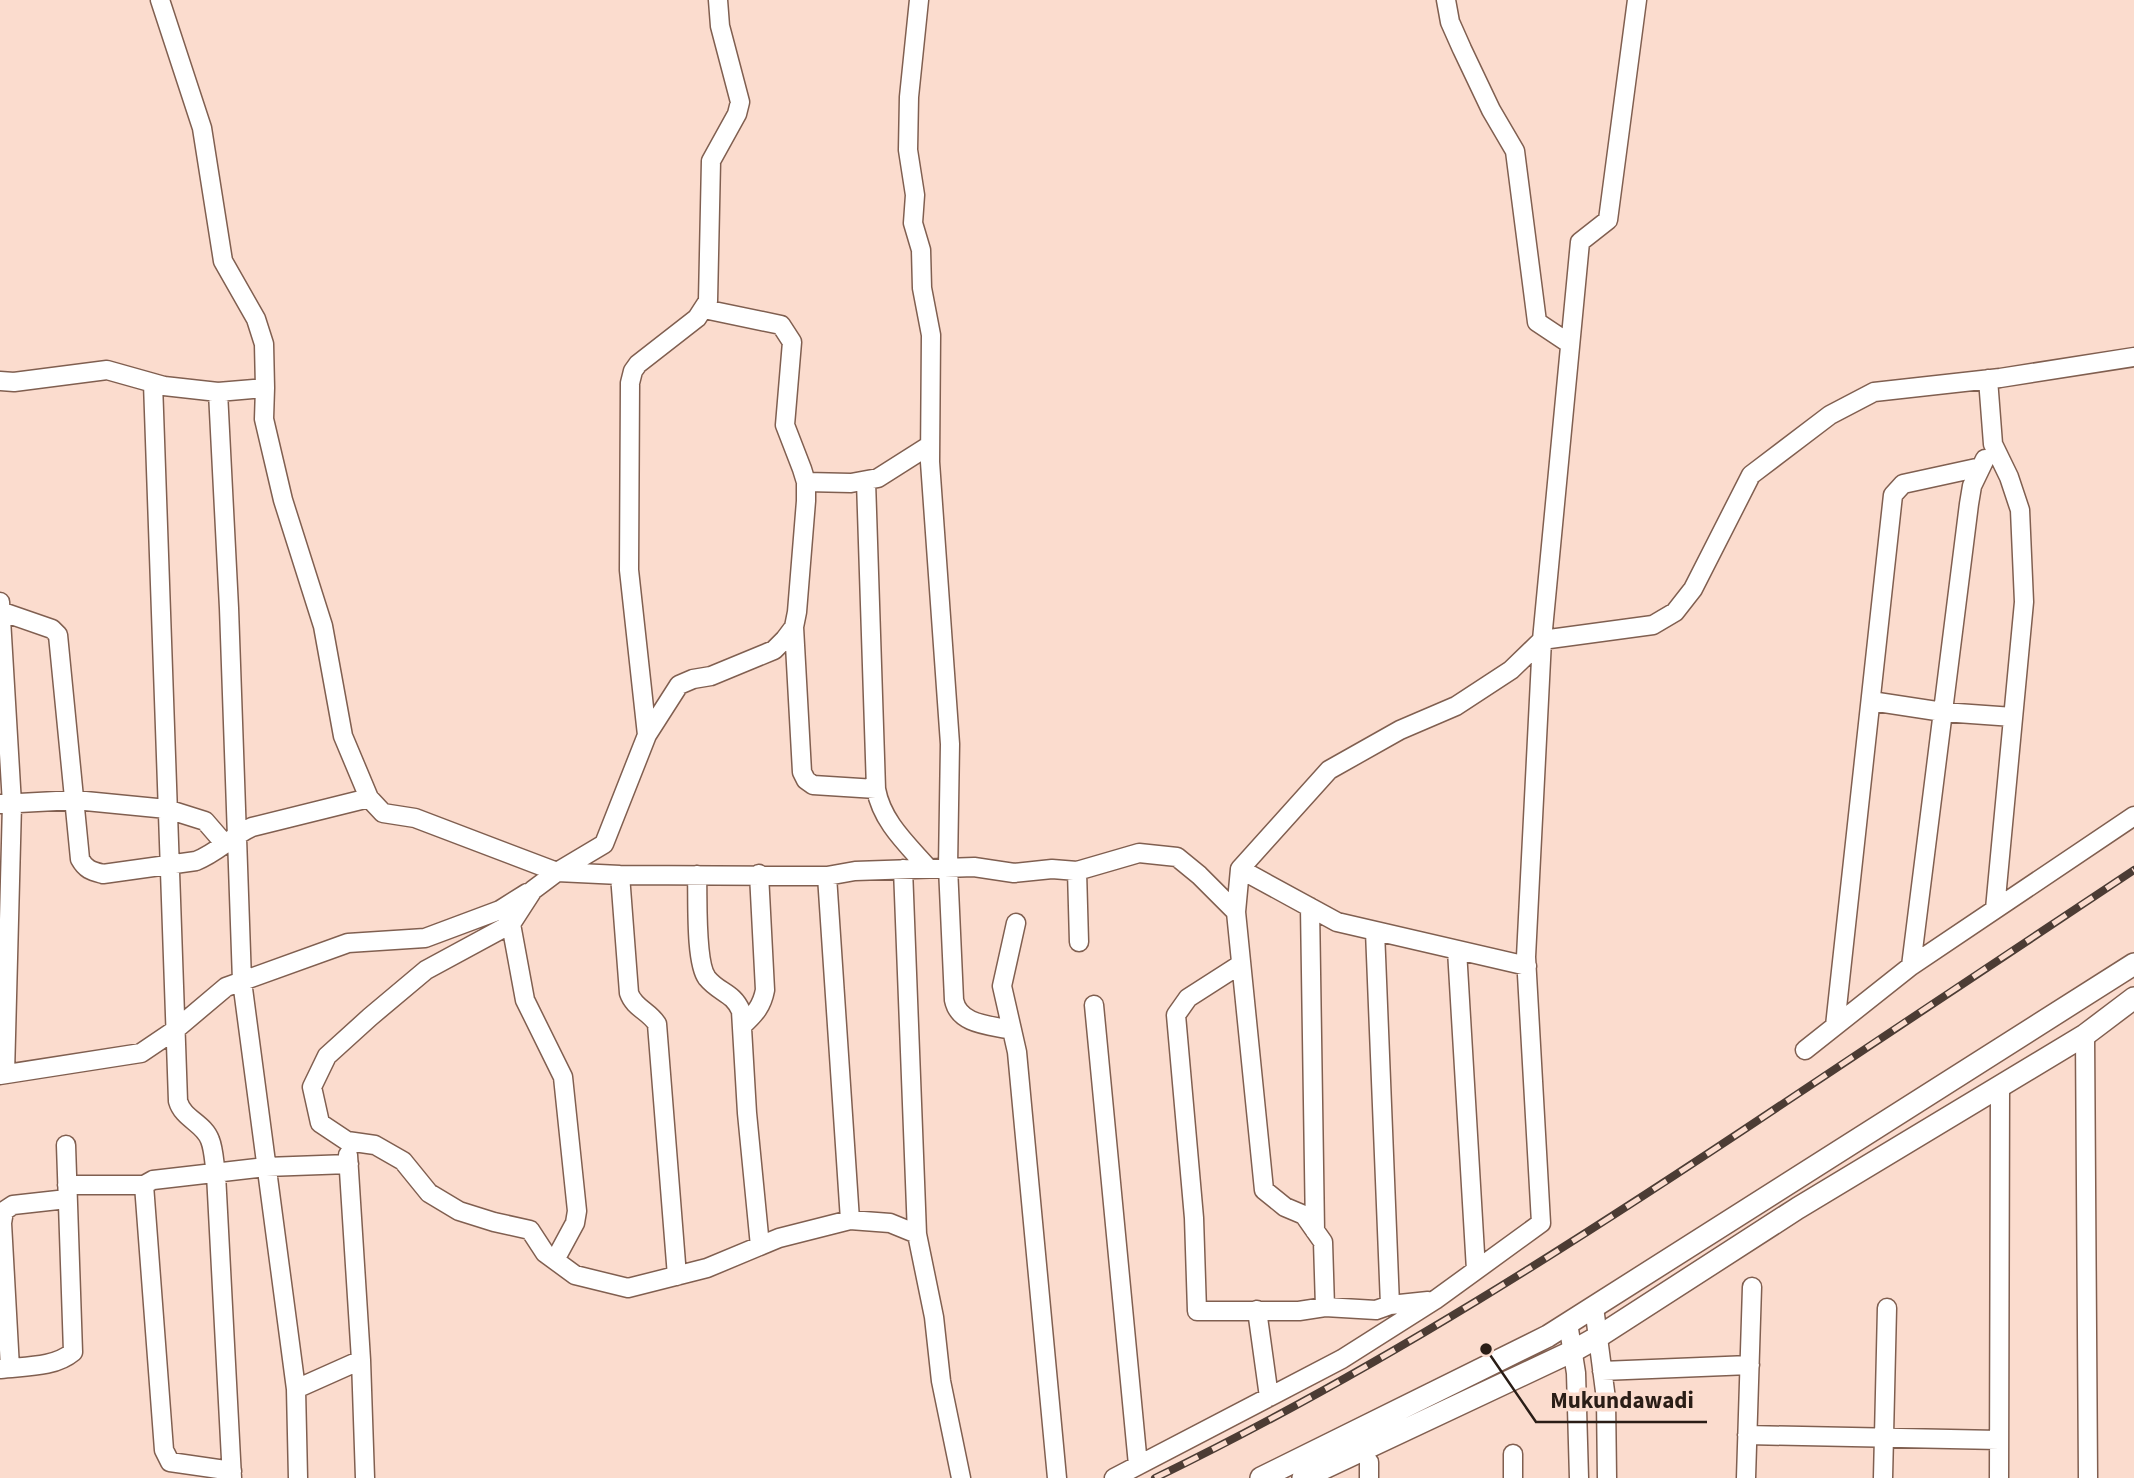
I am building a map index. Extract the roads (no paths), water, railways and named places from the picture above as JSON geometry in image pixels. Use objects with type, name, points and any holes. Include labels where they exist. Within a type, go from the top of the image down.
[{"type":"street","points":[[160,0],[202,128],[223,261],[256,318],[264,344],[264,419],[283,500],[323,626],[343,736],[369,798],[383,813],[415,818],[557,872],[827,876],[855,871],[975,867],[1014,873],[1052,869],[1077,871],[1139,853],[1177,857],[1236,912]]},
{"type":"street","points":[[647,735],[629,570],[630,383],[633,371],[639,363],[697,318],[708,301],[711,161],[737,114],[740,102],[720,26],[718,0]]},
{"type":"street","points":[[919,0],[909,97],[908,150],[915,195],[913,223],[921,250],[922,288],[931,335],[930,445],[950,744],[948,867],[956,1010],[965,1019],[1012,1030]]},
{"type":"street","points":[[1447,0],[1458,40],[1491,110],[1515,151],[1536,322],[1570,344]]},
{"type":"street","points":[[1114,1478],[1342,1359],[1435,1300],[1541,1223],[1527,966],[1542,640],[1580,242],[1608,220],[1637,0]]},
{"type":"street","points":[[704,309],[780,326],[789,335],[793,351],[785,425],[806,482],[794,627],[802,772],[806,780],[813,785],[876,789]]},
{"type":"street","points":[[1325,1307],[1323,1242],[1304,1215],[1285,1207],[1264,1190],[1236,912],[1240,869],[1329,770],[1400,730],[1456,706],[1511,670],[1542,640],[1653,625],[1675,612],[1693,589],[1751,475],[1830,415],[1874,392],[1988,379],[2134,357]]},
{"type":"street","points":[[0,381],[14,382],[107,370],[153,383],[218,392],[265,388]]},
{"type":"street","points":[[1988,379],[1993,444],[2009,477],[2020,510],[2024,602],[1994,908]]},
{"type":"street","points":[[144,1185],[164,1450],[170,1462],[232,1475],[216,1174],[210,1140],[205,1131],[180,1110],[178,1101],[153,383]]},
{"type":"street","points":[[218,392],[229,608],[230,839],[242,981],[296,1389],[298,1478]]},
{"type":"street","points":[[1911,966],[1969,504],[1972,486],[1993,444]]},
{"type":"street","points":[[806,482],[866,481],[878,478],[930,445]]},
{"type":"street","points":[[1835,1026],[1894,495],[1903,484],[1981,467]]},
{"type":"street","points":[[866,481],[876,789],[886,817],[928,868]]},
{"type":"street","points":[[0,602],[6,804],[2,1074],[141,1054],[175,1030],[226,987],[348,943],[425,938],[500,910],[604,844],[647,735],[679,685],[711,676],[774,650],[794,627]]},
{"type":"street","points":[[0,611],[52,629],[58,635],[80,859],[85,867],[103,874],[169,866],[204,858],[252,827],[369,798]]},
{"type":"street","points":[[1871,701],[1943,712],[2013,717]]},
{"type":"street","points":[[6,804],[75,800],[167,809],[205,821],[230,839]]},
{"type":"street","points":[[1805,1050],[1911,966],[2134,816]]},
{"type":"street","points":[[903,869],[918,1234],[934,1317],[941,1381],[961,1478]]},
{"type":"street","points":[[1240,869],[1337,922],[1527,966]]},
{"type":"street","points":[[1077,871],[1079,942]]},
{"type":"street","points":[[743,1026],[758,1011],[765,990],[759,874]]},
{"type":"street","points":[[620,875],[629,993],[632,1003],[652,1015],[657,1024],[677,1276]]},
{"type":"street","points":[[697,876],[700,966],[706,977],[736,999],[741,1011],[747,1113],[760,1246]]},
{"type":"street","points":[[827,876],[850,1220]]},
{"type":"street","points":[[533,890],[511,923],[426,970],[327,1056],[312,1087],[320,1123],[347,1141],[375,1144],[403,1161],[429,1193],[459,1211],[530,1230],[545,1253],[576,1275],[628,1288],[707,1268],[779,1238],[850,1220],[890,1223],[918,1234]]},
{"type":"street","points":[[1310,907],[1315,1231]]},
{"type":"street","points":[[511,923],[525,1000],[563,1077],[577,1211],[575,1223],[555,1260]]},
{"type":"street","points":[[1016,923],[1002,986],[1017,1052],[1058,1478]]},
{"type":"street","points":[[1375,931],[1390,1305]]},
{"type":"street","points":[[1457,950],[1476,1270]]},
{"type":"street","points":[[1241,964],[1188,998],[1176,1015],[1194,1218],[1197,1311],[1299,1311],[1325,1307],[1376,1310],[1390,1305],[1435,1300]]},
{"type":"street","points":[[1261,1478],[1548,1336],[2134,964]]},
{"type":"street","points":[[1303,1478],[1598,1337],[1798,1208],[2085,1035],[2134,998]]},
{"type":"street","points":[[1094,1004],[1138,1465]]},
{"type":"street","points":[[2085,1035],[2088,1478]]},
{"type":"street","points":[[1998,1478],[2000,1088]]},
{"type":"street","points":[[347,1141],[361,1360],[365,1478]]},
{"type":"street","points":[[66,1145],[67,1192],[73,1352],[65,1358],[49,1363],[5,1368],[2,1223],[4,1211],[13,1205],[67,1192],[144,1185],[153,1180],[266,1167],[349,1164]]},
{"type":"street","points":[[1746,1478],[1752,1287]]},
{"type":"street","points":[[1594,1307],[1606,1399],[1607,1478]]},
{"type":"street","points":[[1883,1478],[1887,1308]]},
{"type":"street","points":[[1257,1310],[1269,1397]]},
{"type":"street","points":[[1567,1323],[1577,1391],[1579,1478]]},
{"type":"street","points":[[296,1389],[361,1360]]},
{"type":"street","points":[[1602,1371],[1749,1365]]},
{"type":"street","points":[[1747,1435],[1999,1440]]},
{"type":"street","points":[[1513,1454],[1513,1478]]},
{"type":"railway","points":[[1155,1478],[1318,1393],[1477,1301],[1710,1152],[2134,870]]},
{"type":"place","name":"Mukundawadi","points":[[1486,1349]]}]
